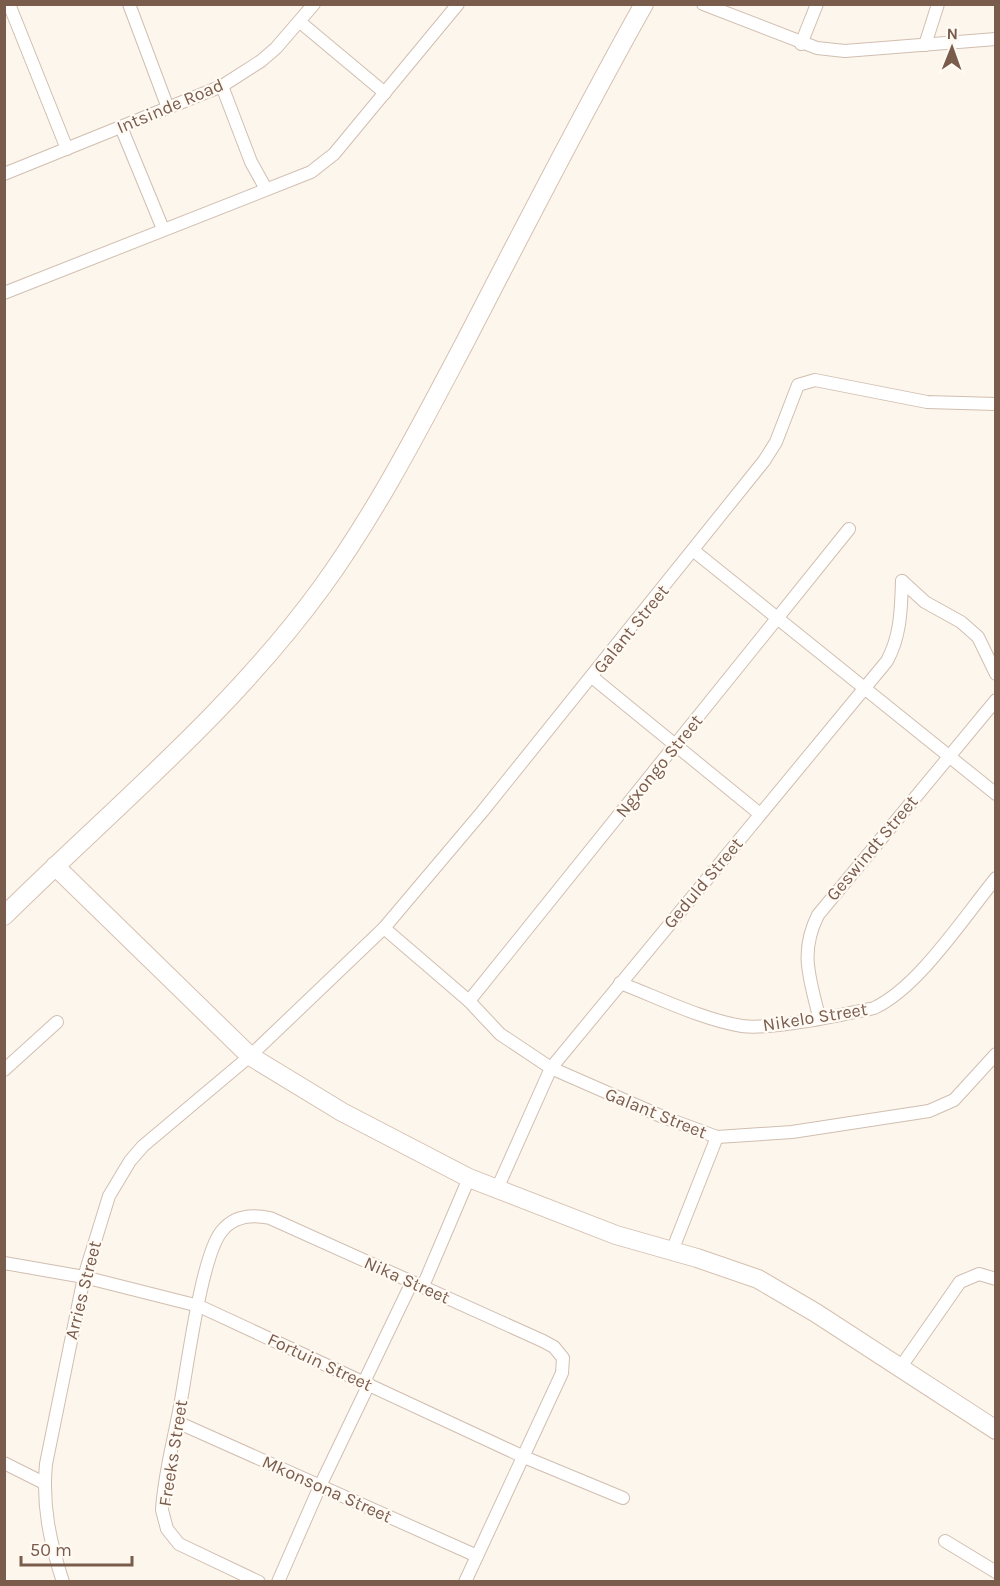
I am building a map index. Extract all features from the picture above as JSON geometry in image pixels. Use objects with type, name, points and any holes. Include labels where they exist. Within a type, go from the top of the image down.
[{"type":"street","points":[[9,4],[67,149]]},
{"type":"street","points":[[129,4],[168,108]]},
{"type":"street","name":"Intsinde Road","points":[[4,174],[222,86],[261,61],[300,22],[314,4]]},
{"type":"street","points":[[4,293],[311,172],[322,165],[458,4]]},
{"type":"street","points":[[4,916],[168,759],[264,660],[321,588],[371,513],[420,429],[644,4]]},
{"type":"street","points":[[703,4],[801,44],[845,51],[996,39]]},
{"type":"street","points":[[801,44],[817,4]]},
{"type":"street","points":[[925,45],[938,4]]},
{"type":"street","points":[[300,22],[385,93]]},
{"type":"street","points":[[222,86],[251,162],[266,189]]},
{"type":"street","points":[[121,127],[163,229]]},
{"type":"street","name":"Galant Street","points":[[250,1056],[384,928],[592,676],[764,461],[776,442],[798,385],[815,380],[927,402],[996,404]]},
{"type":"street","name":"Ngxongo Street","points":[[469,1001],[849,529]]},
{"type":"street","points":[[694,551],[996,794]]},
{"type":"street","name":"Geduld Street","points":[[497,1189],[551,1068],[893,650],[900,624],[903,581],[925,602],[961,622],[978,637],[996,674]]},
{"type":"street","points":[[592,676],[760,814]]},
{"type":"street","name":"Geswindt Street","points":[[819,1017],[807,967],[807,941],[812,928],[826,903],[996,700]]},
{"type":"street","points":[[55,866],[250,1056],[342,1112],[469,1178],[616,1235],[745,1274],[783,1293],[996,1430]]},
{"type":"street","name":"Nikelo Street","points":[[620,983],[719,1020],[743,1026],[874,1008],[898,994],[996,878]]},
{"type":"street","name":"Galant Street","points":[[384,928],[469,1001],[500,1034],[551,1068],[663,1117],[717,1137],[792,1132],[929,1111],[954,1100],[996,1054]]},
{"type":"street","points":[[4,1070],[57,1022]]},
{"type":"street","name":"Arries Street","points":[[63,1581],[46,1517],[44,1483],[84,1277],[109,1196],[130,1161],[143,1146],[250,1056]]},
{"type":"street","points":[[672,1251],[717,1137]]},
{"type":"street","points":[[278,1581],[367,1383],[469,1178]]},
{"type":"street","name":"Nika Street","points":[[199,1306],[213,1248],[228,1224],[241,1217],[257,1216],[270,1218],[543,1341],[554,1347],[563,1358],[562,1373],[524,1457]]},
{"type":"street","name":"Fortuin Street","points":[[4,1263],[84,1277],[199,1306],[524,1457],[623,1498]]},
{"type":"street","points":[[900,1368],[960,1282],[980,1274],[996,1279]]},
{"type":"street","name":"Freeks Street","points":[[199,1306],[163,1498],[167,1529],[172,1537],[189,1550],[259,1581]]},
{"type":"street","name":"Mkonsona Street","points":[[177,1422],[477,1556]]},
{"type":"street","points":[[465,1581],[524,1457]]},
{"type":"street","points":[[4,1463],[44,1483]]},
{"type":"street","points":[[945,1541],[996,1572]]}]
